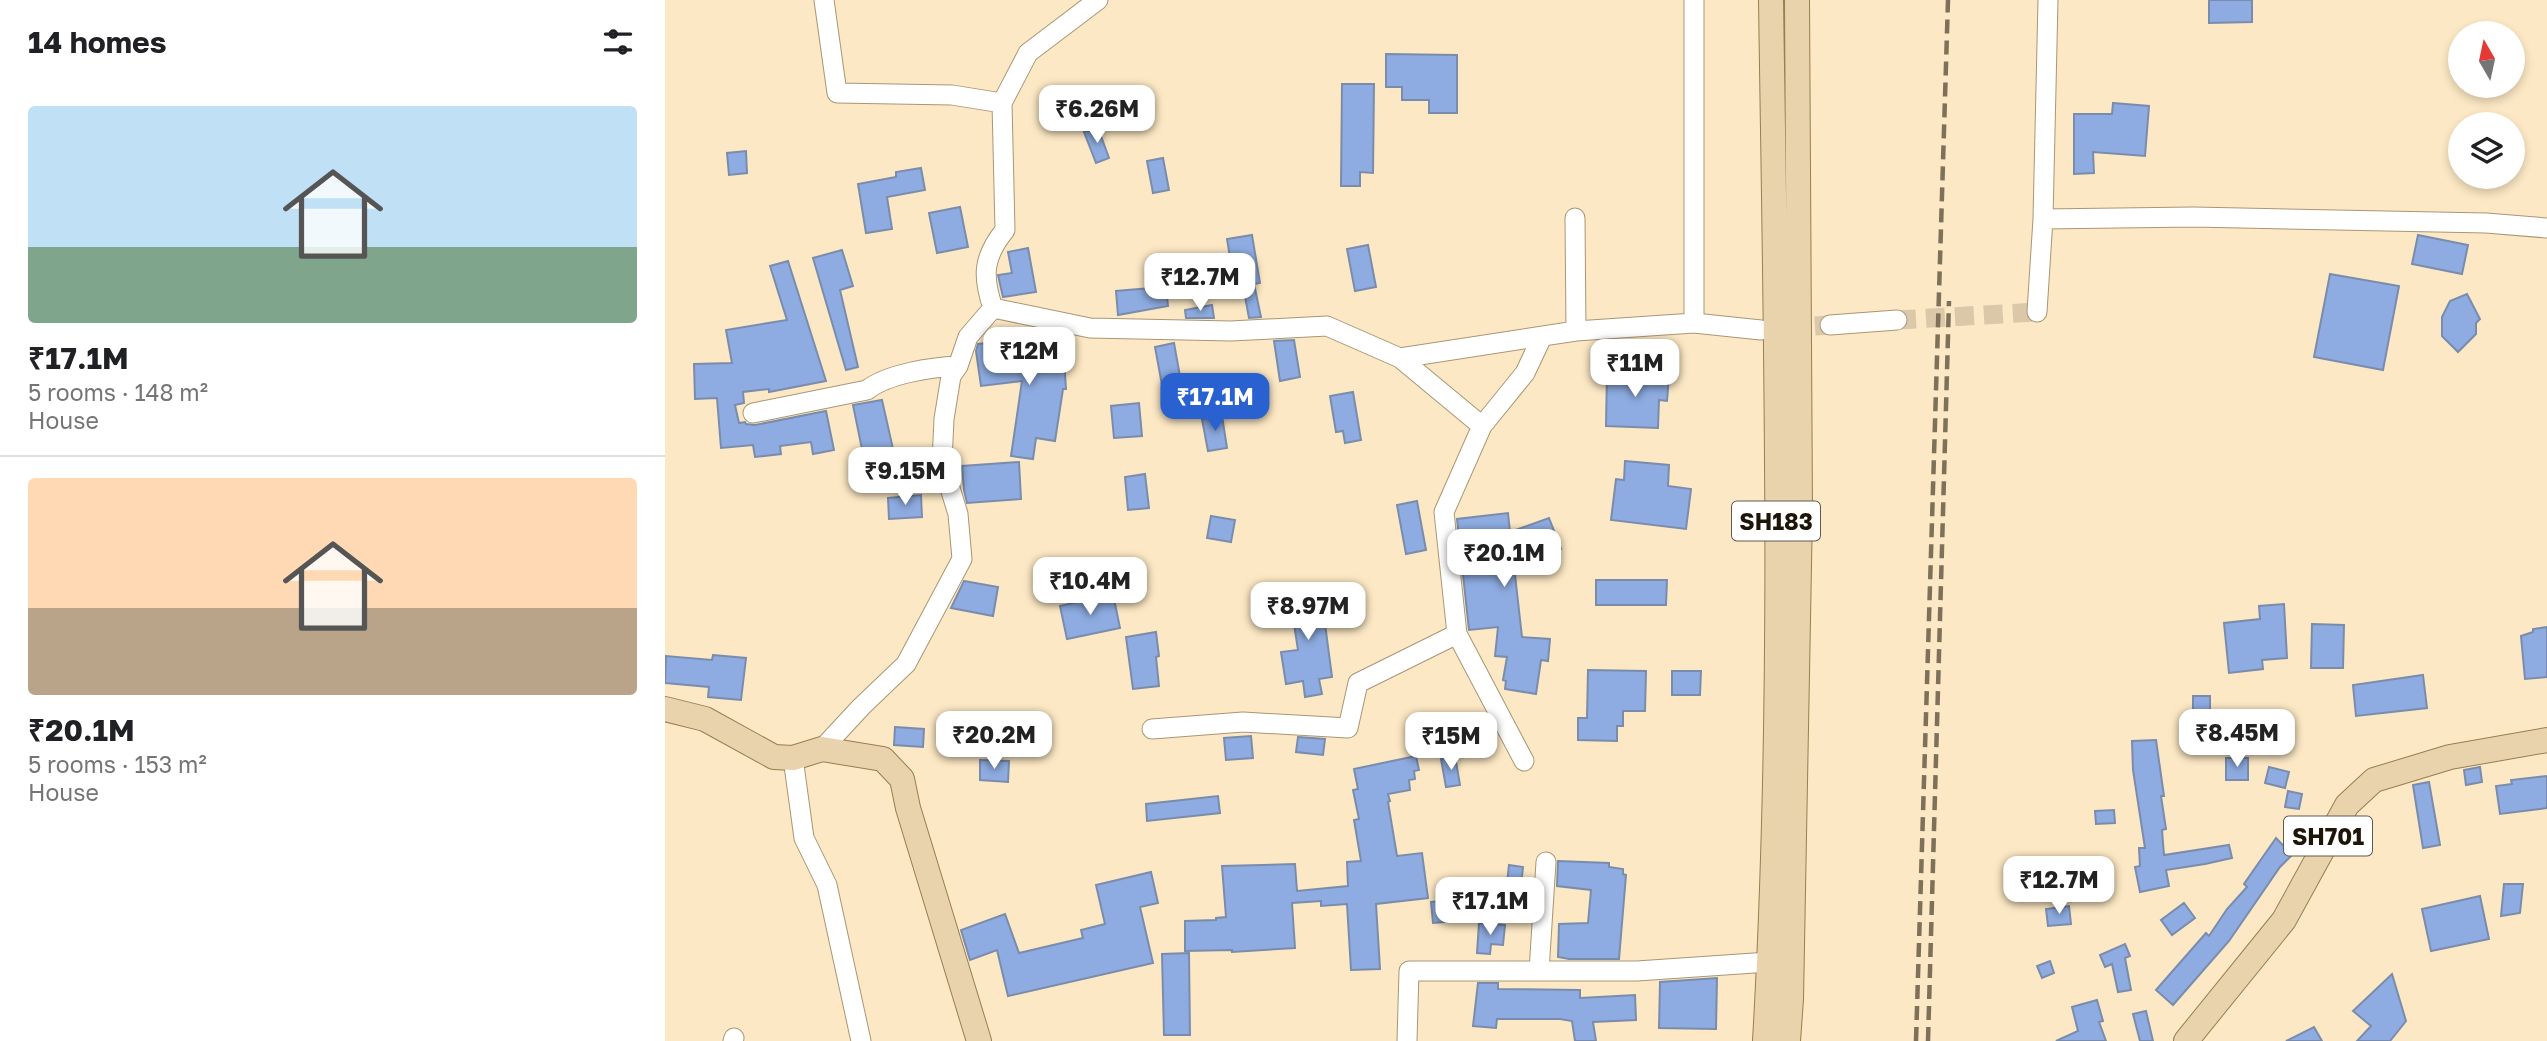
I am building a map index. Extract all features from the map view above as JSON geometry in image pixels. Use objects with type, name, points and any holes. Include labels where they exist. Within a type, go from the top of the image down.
[{"type":"main road","name":"SH183","points":[[1765,1041],[1776,684],[1771,0]]},
{"type":"main road","points":[[1788,1041],[1800,511],[1797,0]]},
{"type":"main road","points":[[665,709],[705,719],[774,757],[793,758],[822,749],[883,759],[902,779],[908,808],[979,1041]]},
{"type":"main road","name":"SH701","points":[[2186,1041],[2284,920],[2347,805],[2374,780],[2449,757],[2547,740]]},
{"type":"street","points":[[824,0],[837,93],[952,95],[1002,103]]},
{"type":"street","points":[[993,308],[985,272],[992,245],[1005,230],[1002,103],[1028,53],[1098,0]]},
{"type":"street","points":[[1693,323],[1694,0]]},
{"type":"street","points":[[2037,312],[2043,219],[2048,0]]},
{"type":"street","points":[[2043,219],[2208,217],[2486,223],[2547,228]]},
{"type":"street","points":[[1574,218],[1576,331]]},
{"type":"street","points":[[993,308],[1090,328],[1231,331],[1327,326],[1400,358],[1482,425]]},
{"type":"street","points":[[822,749],[862,706],[907,664],[962,559],[958,514],[942,461],[944,419],[951,376],[958,366],[968,337],[993,308]]},
{"type":"street","points":[[1830,325],[1897,320]]},
{"type":"street","points":[[1400,358],[1576,331],[1693,323],[1761,330]]},
{"type":"street","points":[[1524,761],[1457,634],[1444,512],[1482,425],[1525,373],[1542,337]]},
{"type":"street","points":[[753,413],[867,390],[877,382],[940,366],[958,366]]},
{"type":"street","points":[[1151,729],[1243,722],[1348,728],[1358,683],[1457,634]]},
{"type":"street","points":[[793,758],[804,838],[827,885],[861,1041]]},
{"type":"street","points":[[1539,971],[1546,862]]},
{"type":"street","points":[[1407,1041],[1409,971],[1637,971],[1769,962]]},
{"type":"building","points":[[2209,0],[2252,0],[2252,22],[2209,23]]},
{"type":"building","points":[[1386,54],[1457,55],[1457,113],[1429,113],[1429,100],[1402,100],[1402,87],[1386,87]]},
{"type":"building","points":[[1342,84],[1374,84],[1373,173],[1360,172],[1360,186],[1341,186]]},
{"type":"building","points":[[2113,103],[2149,106],[2145,156],[2093,152],[2094,173],[2074,174],[2074,114],[2112,114]]},
{"type":"building","points":[[1098,128],[1109,158],[1096,163],[1084,132]]},
{"type":"building","points":[[746,151],[747,173],[729,175],[727,153]]},
{"type":"building","points":[[1163,158],[1169,190],[1153,193],[1147,161]]},
{"type":"building","points":[[921,168],[925,190],[887,197],[892,229],[866,233],[858,184],[896,177],[896,172]]},
{"type":"building","points":[[960,207],[968,247],[937,253],[929,213]]},
{"type":"building","points":[[1252,235],[1260,283],[1254,284],[1261,317],[1249,318],[1243,286],[1235,287],[1227,239]]},
{"type":"building","points":[[2418,235],[2468,245],[2462,274],[2412,264]]},
{"type":"building","points":[[1368,245],[1376,287],[1355,291],[1347,249]]},
{"type":"building","points":[[1028,248],[1036,292],[1003,297],[998,275],[1012,273],[1008,252]]},
{"type":"building","points":[[842,250],[853,286],[840,290],[858,367],[846,370],[813,258]]},
{"type":"building","points":[[788,261],[826,381],[769,392],[769,389],[743,392],[744,403],[735,405],[739,423],[755,425],[826,411],[834,450],[813,454],[811,442],[780,446],[781,454],[755,457],[753,445],[721,448],[717,398],[695,399],[694,364],[732,363],[726,330],[787,320],[770,266]]},
{"type":"building","points":[[2330,274],[2399,286],[2383,370],[2314,357]]},
{"type":"building","points":[[1165,277],[1168,306],[1118,315],[1116,291],[1151,288],[1150,279]]},
{"type":"building","points":[[2467,294],[2480,319],[2476,323],[2476,334],[2458,352],[2442,336],[2442,317],[2450,301]]},
{"type":"building","points":[[1212,305],[1214,318],[1186,318],[1185,310]]},
{"type":"building","points":[[1042,334],[1043,344],[1063,342],[1066,389],[1063,389],[1055,441],[1036,438],[1033,459],[1011,456],[1022,381],[981,386],[976,351],[978,344],[994,342],[995,353],[1022,350],[1020,335]]},
{"type":"building","points":[[1294,340],[1300,377],[1280,381],[1274,341]]},
{"type":"building","points":[[1174,343],[1181,382],[1162,385],[1155,347]]},
{"type":"building","points":[[1607,372],[1669,375],[1667,401],[1659,400],[1658,428],[1606,426]]},
{"type":"building","points":[[1353,392],[1361,440],[1345,443],[1343,431],[1336,432],[1330,396]]},
{"type":"building","points":[[882,400],[893,449],[863,454],[853,405]]},
{"type":"building","points":[[1139,403],[1142,436],[1114,438],[1111,406]]},
{"type":"building","points":[[1222,416],[1227,448],[1208,451],[1202,419]]},
{"type":"building","points":[[1625,461],[1669,465],[1668,486],[1691,489],[1686,529],[1611,520],[1616,479],[1624,480]]},
{"type":"building","points":[[1019,462],[1021,499],[967,503],[962,466]]},
{"type":"building","points":[[1145,474],[1149,508],[1128,510],[1125,477]]},
{"type":"building","points":[[921,495],[922,517],[889,519],[888,498]]},
{"type":"building","points":[[1417,501],[1426,550],[1406,554],[1397,505]]},
{"type":"building","points":[[1508,513],[1510,532],[1549,518],[1561,549],[1514,566],[1522,637],[1550,639],[1548,661],[1541,660],[1536,694],[1505,689],[1506,681],[1503,680],[1507,657],[1495,656],[1498,627],[1469,630],[1457,519]]},
{"type":"building","points":[[1211,516],[1235,520],[1231,542],[1207,538]]},
{"type":"building","points":[[1596,580],[1667,580],[1666,605],[1596,605]]},
{"type":"building","points":[[964,581],[998,587],[993,616],[951,608]]},
{"type":"building","points":[[1320,586],[1332,677],[1319,679],[1322,694],[1305,697],[1303,681],[1286,684],[1281,652],[1298,650],[1289,591]]},
{"type":"building","points":[[1113,594],[1120,628],[1067,639],[1060,606]]},
{"type":"building","points":[[2284,604],[2287,658],[2262,660],[2263,669],[2229,673],[2224,623],[2260,619],[2259,606]]},
{"type":"building","points":[[2312,624],[2344,625],[2343,668],[2311,668]]},
{"type":"building","points":[[2547,627],[2547,677],[2525,679],[2521,636],[2533,632],[2533,629]]},
{"type":"building","points":[[1156,632],[1159,686],[1133,689],[1126,637]]},
{"type":"building","points":[[713,655],[746,658],[741,700],[708,697],[709,687],[665,683],[666,656],[712,660]]},
{"type":"building","points":[[1588,670],[1646,671],[1645,711],[1623,711],[1623,726],[1617,726],[1617,741],[1578,740],[1578,718],[1587,718]]},
{"type":"building","points":[[1672,671],[1701,671],[1700,695],[1672,695]]},
{"type":"building","points":[[2423,675],[2427,708],[2356,716],[2353,685]]},
{"type":"building","points":[[2193,696],[2210,696],[2210,719],[2193,720]]},
{"type":"building","points":[[895,727],[924,729],[923,747],[894,745]]},
{"type":"building","points":[[1251,736],[1253,758],[1226,760],[1224,738]]},
{"type":"building","points":[[1298,737],[1325,739],[1323,755],[1296,752]]},
{"type":"building","points":[[2156,740],[2164,796],[2161,796],[2166,829],[2162,830],[2164,855],[2229,845],[2232,858],[2166,870],[2169,886],[2140,892],[2135,867],[2140,866],[2139,848],[2145,848],[2133,770],[2132,741]]},
{"type":"building","points":[[1416,756],[1419,770],[1414,771],[1415,779],[1409,780],[1410,790],[1388,794],[1388,802],[1397,856],[1422,853],[1428,898],[1376,904],[1380,969],[1351,970],[1347,904],[1321,906],[1321,901],[1292,903],[1295,948],[1232,952],[1185,951],[1185,921],[1226,917],[1222,866],[1295,864],[1297,891],[1348,886],[1347,862],[1361,861],[1354,820],[1359,819],[1353,790],[1358,789],[1354,769]]},
{"type":"building","points":[[1455,756],[1460,785],[1446,787],[1441,759]]},
{"type":"building","points":[[2226,758],[2248,758],[2248,780],[2226,780]]},
{"type":"building","points":[[980,760],[1009,761],[1008,782],[980,780]]},
{"type":"building","points":[[2269,767],[2289,772],[2285,788],[2265,783]]},
{"type":"building","points":[[2480,767],[2482,782],[2466,785],[2464,770]]},
{"type":"building","points":[[2547,776],[2547,808],[2500,814],[2496,786],[2512,784],[2511,780]]},
{"type":"building","points":[[2429,782],[2440,845],[2423,848],[2413,785]]},
{"type":"building","points":[[2288,791],[2302,794],[2299,809],[2285,807]]},
{"type":"building","points":[[1218,796],[1220,813],[1147,821],[1146,804]]},
{"type":"building","points":[[2114,810],[2115,823],[2096,824],[2095,811]]},
{"type":"building","points":[[2276,838],[2292,855],[2280,867],[2229,941],[2173,1005],[2156,990],[2206,933],[2209,936],[2227,909],[2247,887],[2244,884]]},
{"type":"building","points":[[1558,861],[1609,863],[1609,867],[1623,869],[1623,874],[1626,875],[1619,959],[1558,957],[1559,924],[1588,923],[1591,890],[1557,886]]},
{"type":"building","points":[[1509,865],[1523,867],[1519,904],[1505,902]]},
{"type":"building","points":[[1151,872],[1158,903],[1140,907],[1153,963],[1008,996],[997,950],[970,960],[961,930],[1005,914],[1019,953],[1083,938],[1081,930],[1105,924],[1096,885]]},
{"type":"building","points":[[2504,884],[2523,884],[2520,913],[2501,916]]},
{"type":"building","points":[[2480,896],[2489,939],[2431,951],[2422,909]]},
{"type":"building","points":[[1456,900],[1458,921],[1433,923],[1431,902]]},
{"type":"building","points":[[2184,903],[2195,918],[2172,935],[2161,920]]},
{"type":"building","points":[[2069,906],[2071,924],[2048,926],[2046,909]]},
{"type":"building","points":[[1479,923],[1505,925],[1503,945],[1491,944],[1490,954],[1477,953]]},
{"type":"building","points":[[2125,944],[2130,956],[2125,958],[2131,990],[2118,992],[2112,964],[2105,967],[2100,955]]},
{"type":"building","points":[[1189,953],[1190,1035],[1164,1035],[1162,954]]},
{"type":"building","points":[[2050,961],[2054,973],[2042,978],[2037,966]]},
{"type":"building","points":[[2392,974],[2406,1021],[2390,1041],[2357,1041],[2371,1026],[2353,1011]]},
{"type":"building","points":[[1717,978],[1716,1029],[1659,1028],[1660,982]]},
{"type":"building","points":[[1478,983],[1498,983],[1498,989],[1580,990],[1580,998],[1635,995],[1636,1020],[1593,1022],[1596,1041],[1575,1041],[1572,1021],[1560,1019],[1497,1019],[1496,1028],[1473,1026]]},
{"type":"building","points":[[2097,1000],[2103,1021],[2099,1022],[2106,1041],[2056,1041],[2078,1031],[2072,1007]]},
{"type":"building","points":[[2146,1011],[2153,1041],[2140,1041],[2133,1014]]},
{"type":"building","points":[[2314,1027],[2322,1041],[2286,1041]]},
{"type":"tunnel","points":[[1897,320],[2037,312]]},
{"type":"tunnel","points":[[1786,328],[1830,325]]},
{"type":"railway","points":[[1916,1041],[1948,0]]},
{"type":"railway","points":[[1928,1041],[1949,301]]}]
